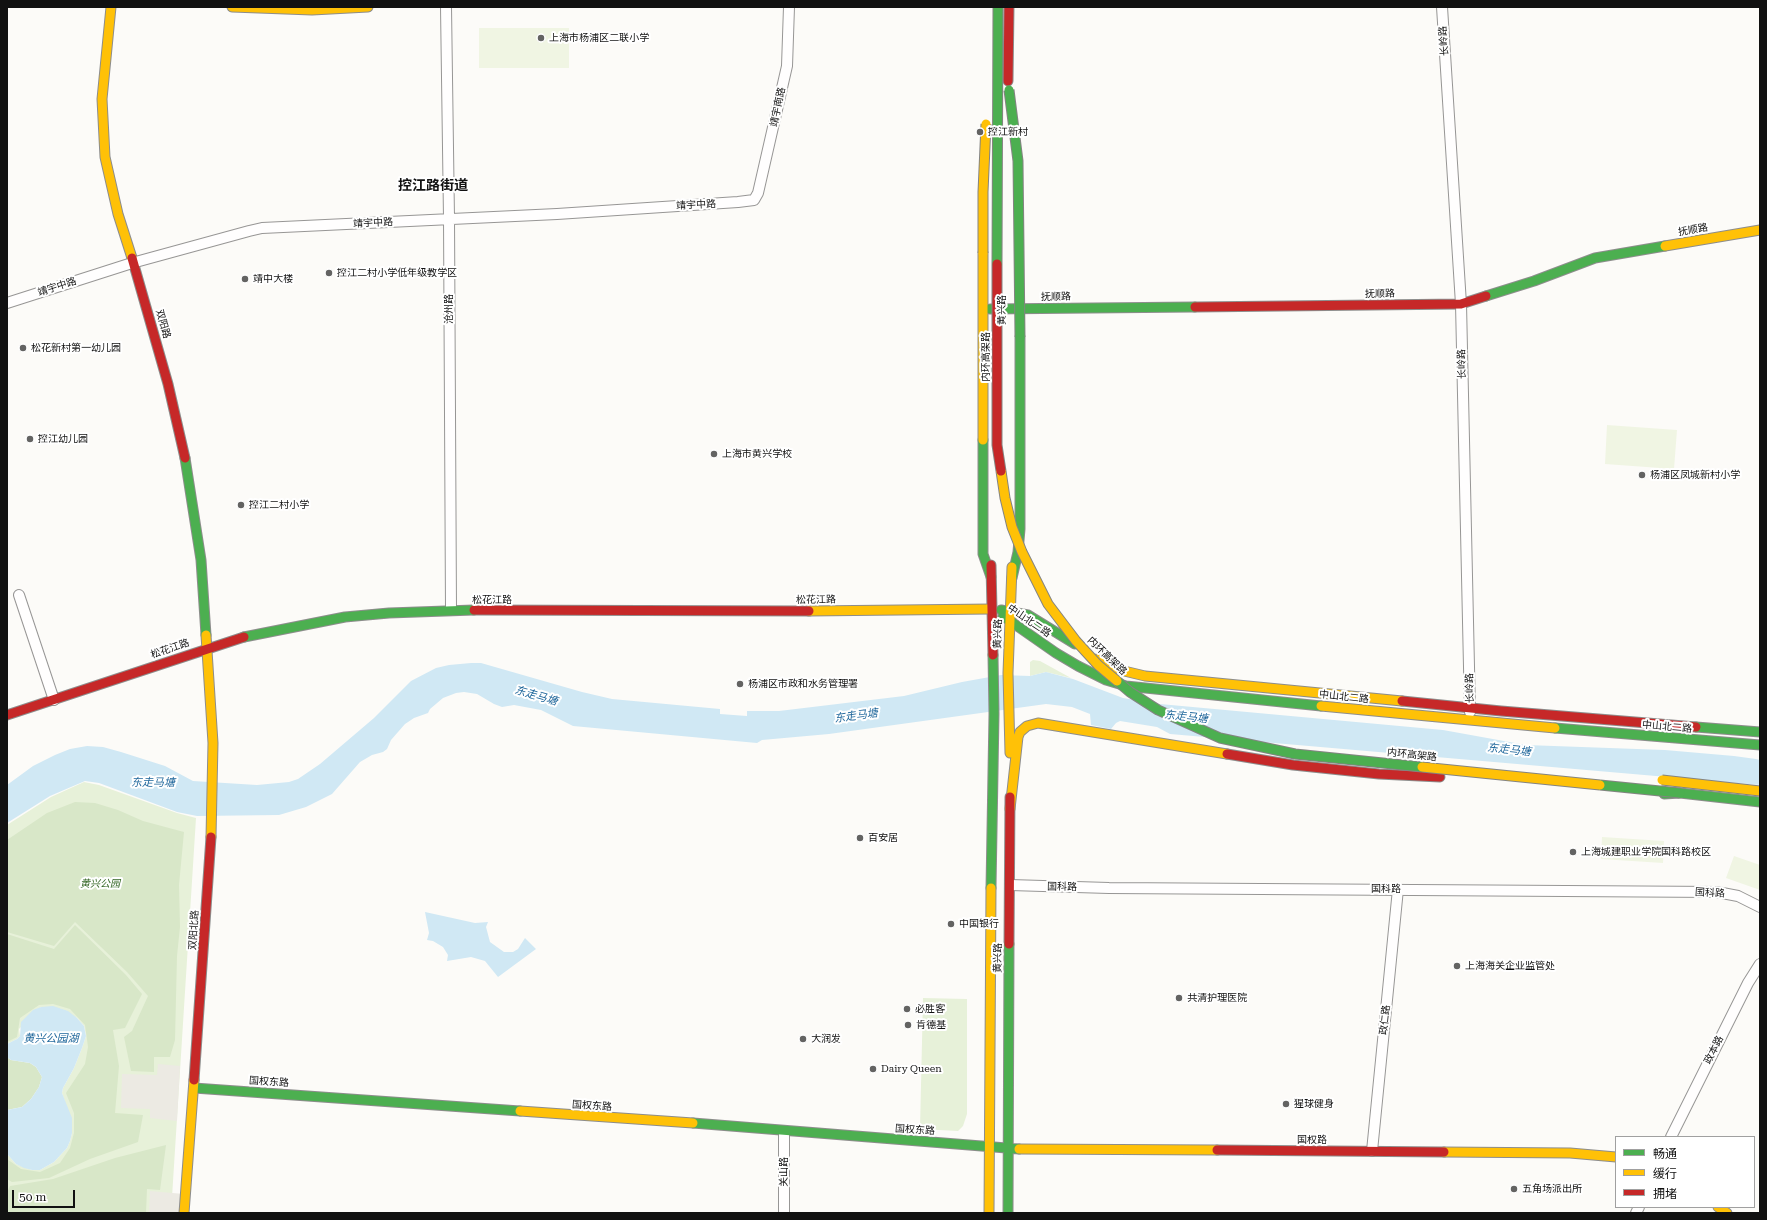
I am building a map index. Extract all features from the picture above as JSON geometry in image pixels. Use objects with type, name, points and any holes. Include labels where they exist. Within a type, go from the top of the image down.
[{"type":"main road","name":"双阳路","points":[[111,7],[102,100],[108,176],[132,263],[153,328],[185,458],[201,560],[207,648]]},
{"type":"main road","points":[[232,7],[312,10],[368,7]]},
{"type":"main road","name":"黄兴路","points":[[989,1213],[988,1146],[990,890],[994,714],[991,609],[990,309],[993,7]]},
{"type":"main road","points":[[989,87],[997,7]]},
{"type":"main road","name":"内环高架路","points":[[997,7],[997,445],[1005,498],[1012,527],[1022,552],[1048,604],[1076,641],[1098,665],[1130,692],[1158,710],[1220,738],[1295,754],[1760,802]]},
{"type":"main road","points":[[1007,200],[1009,7]]},
{"type":"main road","name":"黄兴路","points":[[1008,1213],[1007,1149],[1010,809],[1008,673],[1009,620],[1012,578],[1013,309],[1017,7]]},
{"type":"main road","points":[[1008,81],[1018,162],[1019,184],[1020,529],[1018,552],[1012,578]]},
{"type":"main road","points":[[986,116],[983,192],[983,554],[991,577]]},
{"type":"main road","name":"抚顺路","points":[[990,309],[1461,304],[1534,281],[1595,258],[1760,230]]},
{"type":"main road","points":[[1007,296],[1007,319]]},
{"type":"main road","points":[[1011,471],[1023,529],[1028,541]]},
{"type":"main road","name":"松花江路","points":[[7,715],[247,636],[291,626],[345,617],[451,610],[719,612],[991,609]]},
{"type":"main road","name":"中山北二路","points":[[991,609],[1010,610],[1028,615],[1067,638],[1092,656],[1132,674],[1470,709],[1760,732]]},
{"type":"main road","name":"中山北二路","points":[[991,609],[1078,666],[1106,680],[1126,686],[1470,721],[1760,745]]},
{"type":"main road","name":"双阳北路","points":[[184,1213],[213,816],[214,782],[207,648]]},
{"type":"main road","name":"内环高架路","points":[[1099,650],[1134,682],[1160,698]]},
{"type":"main road","points":[[1010,809],[1016,746],[1020,732],[1027,726],[1038,723],[1293,765],[1647,794],[1680,793]]},
{"type":"main road","points":[[1254,736],[1273,740]]},
{"type":"main road","points":[[1653,780],[1760,791]]},
{"type":"main road","name":"国权东路","points":[[194,1088],[988,1146],[1007,1149]]},
{"type":"main road","name":"国权路","points":[[1007,1149],[1570,1153],[1615,1157]]},
{"type":"street","name":"沧州路","points":[[446,7],[449,218],[451,610]]},
{"type":"street","name":"靖宇南路","points":[[749,201],[754,200],[758,193],[786,73],[789,7]]},
{"type":"street","name":"长岭路","points":[[1442,7],[1461,304],[1470,721]]},
{"type":"street","name":"靖宇中路","points":[[7,303],[132,263],[262,228],[557,214],[749,201]]},
{"type":"street","points":[[19,595],[54,700]]},
{"type":"street","name":"国科路","points":[[1010,885],[1109,888],[1717,892],[1738,896],[1760,907]]},
{"type":"street","name":"政仁路","points":[[1372,1151],[1398,889]]},
{"type":"street","name":"政本路","points":[[1672,1136],[1748,983],[1760,964]]},
{"type":"street","name":"关山路","points":[[784,1131],[784,1213]]},
{"type":"green space","points":[[479,28],[569,28],[569,68],[479,68]]},
{"type":"green space","points":[[1607,425],[1677,430],[1674,469],[1605,464]]},
{"type":"green space","points":[[1033,660],[1040,661],[1071,678],[1046,672],[1030,676],[1030,662]]},
{"type":"green space","name":"黄兴公园","points":[[84,782],[99,785],[177,813],[196,818],[171,1213],[7,1213],[7,1154],[16,1164],[32,1170],[40,1170],[54,1162],[67,1148],[72,1133],[62,1093],[63,1088],[74,1068],[86,1036],[84,1026],[77,1018],[46,1007],[41,1007],[19,1029],[20,1036],[7,1044],[7,825],[51,797]]},
{"type":"green space","points":[[75,802],[95,803],[118,810],[143,821],[184,832],[179,885],[180,927],[177,956],[175,1040],[170,1057],[154,1057],[154,1072],[131,1071],[124,1037],[132,1031],[148,996],[127,972],[75,922],[54,946],[7,932],[7,840],[47,813]]},
{"type":"green space","points":[[1602,837],[1664,841],[1663,863],[1601,859]]},
{"type":"green space","points":[[1734,856],[1760,865],[1760,890],[1726,878]]},
{"type":"green space","points":[[75,925],[126,975],[142,994],[125,1028],[113,1030],[119,1066],[115,1113],[143,1115],[138,1142],[90,1159],[49,1178],[12,1182],[7,1179],[7,1159],[21,1169],[40,1172],[60,1163],[70,1148],[74,1133],[74,1113],[66,1093],[85,1064],[88,1047],[85,1025],[70,1009],[53,1004],[39,1005],[20,1018],[17,1037],[7,1042],[7,934],[54,949]]},
{"type":"green space","points":[[923,998],[967,999],[967,1114],[963,1126],[958,1131],[920,1129]]},
{"type":"green space","points":[[7,1057],[11,1060],[30,1063],[36,1067],[42,1077],[39,1087],[31,1099],[22,1107],[7,1110]]},
{"type":"green space","points":[[166,1145],[160,1190],[147,1189],[146,1213],[7,1213],[7,1192],[10,1186],[53,1179],[115,1158]]},
{"type":"shaded area","points":[[158,1064],[180,1066],[177,1121],[150,1118],[150,1109],[121,1108],[122,1074],[157,1075]]},
{"type":"shaded area","points":[[150,1191],[184,1194],[182,1213],[149,1213]]},
{"type":"water","name":"东走马塘","points":[[481,663],[612,699],[720,709],[720,714],[747,716],[747,711],[779,711],[904,696],[962,682],[1001,675],[1030,676],[1046,672],[1073,679],[1123,698],[1160,704],[1443,730],[1526,745],[1665,750],[1756,759],[1760,760],[1760,785],[1170,734],[1157,727],[1120,721],[1111,729],[1091,725],[1090,714],[1072,707],[1046,704],[829,734],[762,740],[757,743],[573,726],[541,710],[514,705],[502,707],[477,694],[464,692],[456,693],[443,698],[430,709],[428,713],[414,718],[405,724],[391,740],[387,749],[360,762],[332,794],[306,807],[279,815],[197,816],[177,812],[99,783],[85,781],[50,796],[7,823],[7,785],[33,766],[55,755],[70,749],[87,746],[103,747],[165,766],[193,781],[257,785],[289,782],[298,779],[320,764],[374,718],[411,681],[436,668]]},
{"type":"water","points":[[425,912],[475,923],[488,922],[486,927],[490,942],[504,952],[513,952],[518,949],[525,938],[536,949],[498,977],[485,961],[471,957],[447,961],[448,955],[443,947],[433,941],[427,940],[429,933]]},
{"type":"water","name":"黄兴公园湖","points":[[53,1006],[68,1011],[77,1018],[84,1026],[86,1036],[74,1068],[63,1088],[62,1093],[72,1118],[72,1133],[70,1141],[67,1148],[54,1162],[40,1170],[32,1170],[16,1164],[7,1154],[7,1110],[22,1107],[31,1099],[39,1087],[42,1077],[36,1067],[30,1063],[11,1060],[7,1057],[7,1044],[20,1036],[21,1022],[33,1010],[41,1007]]},
{"type":"traffic: fast","points":[[997,264],[998,7]]},
{"type":"traffic: fast","points":[[1009,90],[1018,161],[1020,337]]},
{"type":"traffic: fast","points":[[1486,296],[1534,281],[1595,258],[1665,246]]},
{"type":"traffic: fast","points":[[990,309],[1195,307]]},
{"type":"traffic: fast","points":[[1012,578],[1018,552],[1020,529],[1020,337]]},
{"type":"traffic: fast","points":[[983,440],[983,554],[991,577]]},
{"type":"traffic: fast","points":[[185,458],[201,560],[206,635]]},
{"type":"traffic: fast","points":[[244,637],[345,617],[389,613],[474,610]]},
{"type":"traffic: fast","points":[[1001,610],[1028,615],[1075,644]]},
{"type":"traffic: fast","points":[[1003,616],[1056,653],[1078,666],[1106,680],[1126,686],[1321,706]]},
{"type":"traffic: fast","points":[[991,888],[994,714],[993,655]]},
{"type":"traffic: fast","points":[[1117,681],[1130,692],[1158,710],[1220,738],[1295,754],[1422,767]]},
{"type":"traffic: fast","points":[[1696,727],[1760,732]]},
{"type":"traffic: fast","points":[[1555,728],[1760,745]]},
{"type":"traffic: fast","points":[[1600,785],[1680,793]]},
{"type":"traffic: fast","points":[[1664,794],[1680,793],[1760,802]]},
{"type":"traffic: fast","points":[[1008,1213],[1009,944]]},
{"type":"traffic: fast","points":[[194,1088],[520,1111]]},
{"type":"traffic: fast","points":[[693,1123],[1019,1149]]},
{"type":"traffic: slow","points":[[111,7],[102,99],[105,157],[118,214],[132,258]]},
{"type":"traffic: slow","points":[[232,7],[312,10],[368,7]]},
{"type":"traffic: slow","points":[[983,253],[983,192],[986,124]]},
{"type":"traffic: slow","points":[[1665,246],[1760,230]]},
{"type":"traffic: slow","points":[[983,253],[983,440]]},
{"type":"traffic: slow","points":[[1001,471],[1005,498],[1012,527],[1022,552],[1048,604],[1076,641],[1098,665],[1117,681]]},
{"type":"traffic: slow","points":[[1010,753],[1008,673],[1012,567]]},
{"type":"traffic: slow","points":[[809,611],[991,609]]},
{"type":"traffic: slow","points":[[206,635],[213,743],[211,837]]},
{"type":"traffic: slow","points":[[1097,659],[1120,670],[1145,676],[1402,701]]},
{"type":"traffic: slow","points":[[1321,706],[1555,728]]},
{"type":"traffic: slow","points":[[1010,809],[1018,737],[1020,732],[1027,726],[1038,723],[1227,754]]},
{"type":"traffic: slow","points":[[1422,767],[1600,785]]},
{"type":"traffic: slow","points":[[1662,780],[1760,791]]},
{"type":"traffic: slow","points":[[989,1213],[991,888]]},
{"type":"traffic: slow","points":[[184,1213],[194,1080]]},
{"type":"traffic: slow","points":[[520,1111],[693,1123]]},
{"type":"traffic: slow","points":[[1019,1149],[1217,1150]]},
{"type":"traffic: slow","points":[[1444,1152],[1570,1153],[1615,1157]]},
{"type":"traffic: slow","points":[[1720,1208],[1727,1213]]},
{"type":"traffic: jam","points":[[1008,81],[1009,7]]},
{"type":"traffic: jam","points":[[132,258],[168,384],[185,458]]},
{"type":"traffic: jam","points":[[997,264],[997,445],[1001,471]]},
{"type":"traffic: jam","points":[[1195,307],[1461,304],[1486,296]]},
{"type":"traffic: jam","points":[[991,565],[993,655]]},
{"type":"traffic: jam","points":[[474,610],[809,611]]},
{"type":"traffic: jam","points":[[7,715],[244,637]]},
{"type":"traffic: jam","points":[[1402,701],[1501,711],[1696,727]]},
{"type":"traffic: jam","points":[[1227,754],[1293,765],[1379,774],[1440,777]]},
{"type":"traffic: jam","points":[[1009,944],[1010,797]]},
{"type":"traffic: jam","points":[[194,1080],[211,837]]},
{"type":"traffic: jam","points":[[1217,1150],[1444,1152]]},
{"type":"place","name":"上海市杨浦区二联小学","points":[[541,38]]},
{"type":"place","name":"控江新村","points":[[980,132]]},
{"type":"place","name":"控江二村小学低年级教学区","points":[[329,273]]},
{"type":"place","name":"靖中大楼","points":[[245,279]]},
{"type":"place","name":"松花新村第一幼儿园","points":[[23,348]]},
{"type":"place","name":"控江幼儿园","points":[[30,439]]},
{"type":"place","name":"上海市黄兴学校","points":[[714,454]]},
{"type":"place","name":"杨浦区凤城新村小学","points":[[1642,475]]},
{"type":"place","name":"控江二村小学","points":[[241,505]]},
{"type":"place","name":"杨浦区市政和水务管理署","points":[[740,684]]},
{"type":"place","name":"百安居","points":[[860,838]]},
{"type":"place","name":"上海城建职业学院国科路校区","points":[[1573,852]]},
{"type":"place","name":"中国银行","points":[[951,924]]},
{"type":"place","name":"上海海关企业监管处","points":[[1457,966]]},
{"type":"place","name":"共清护理医院","points":[[1179,998]]},
{"type":"place","name":"必胜客","points":[[907,1009]]},
{"type":"place","name":"肯德基","points":[[908,1025]]},
{"type":"place","name":"大润发","points":[[803,1039]]},
{"type":"place","name":"Dairy Queen","points":[[873,1069]]},
{"type":"place","name":"猩球健身","points":[[1286,1104]]},
{"type":"place","name":"五角场派出所","points":[[1514,1189]]},
{"type":"district","name":"控江路街道","points":[[433,186]]}]
